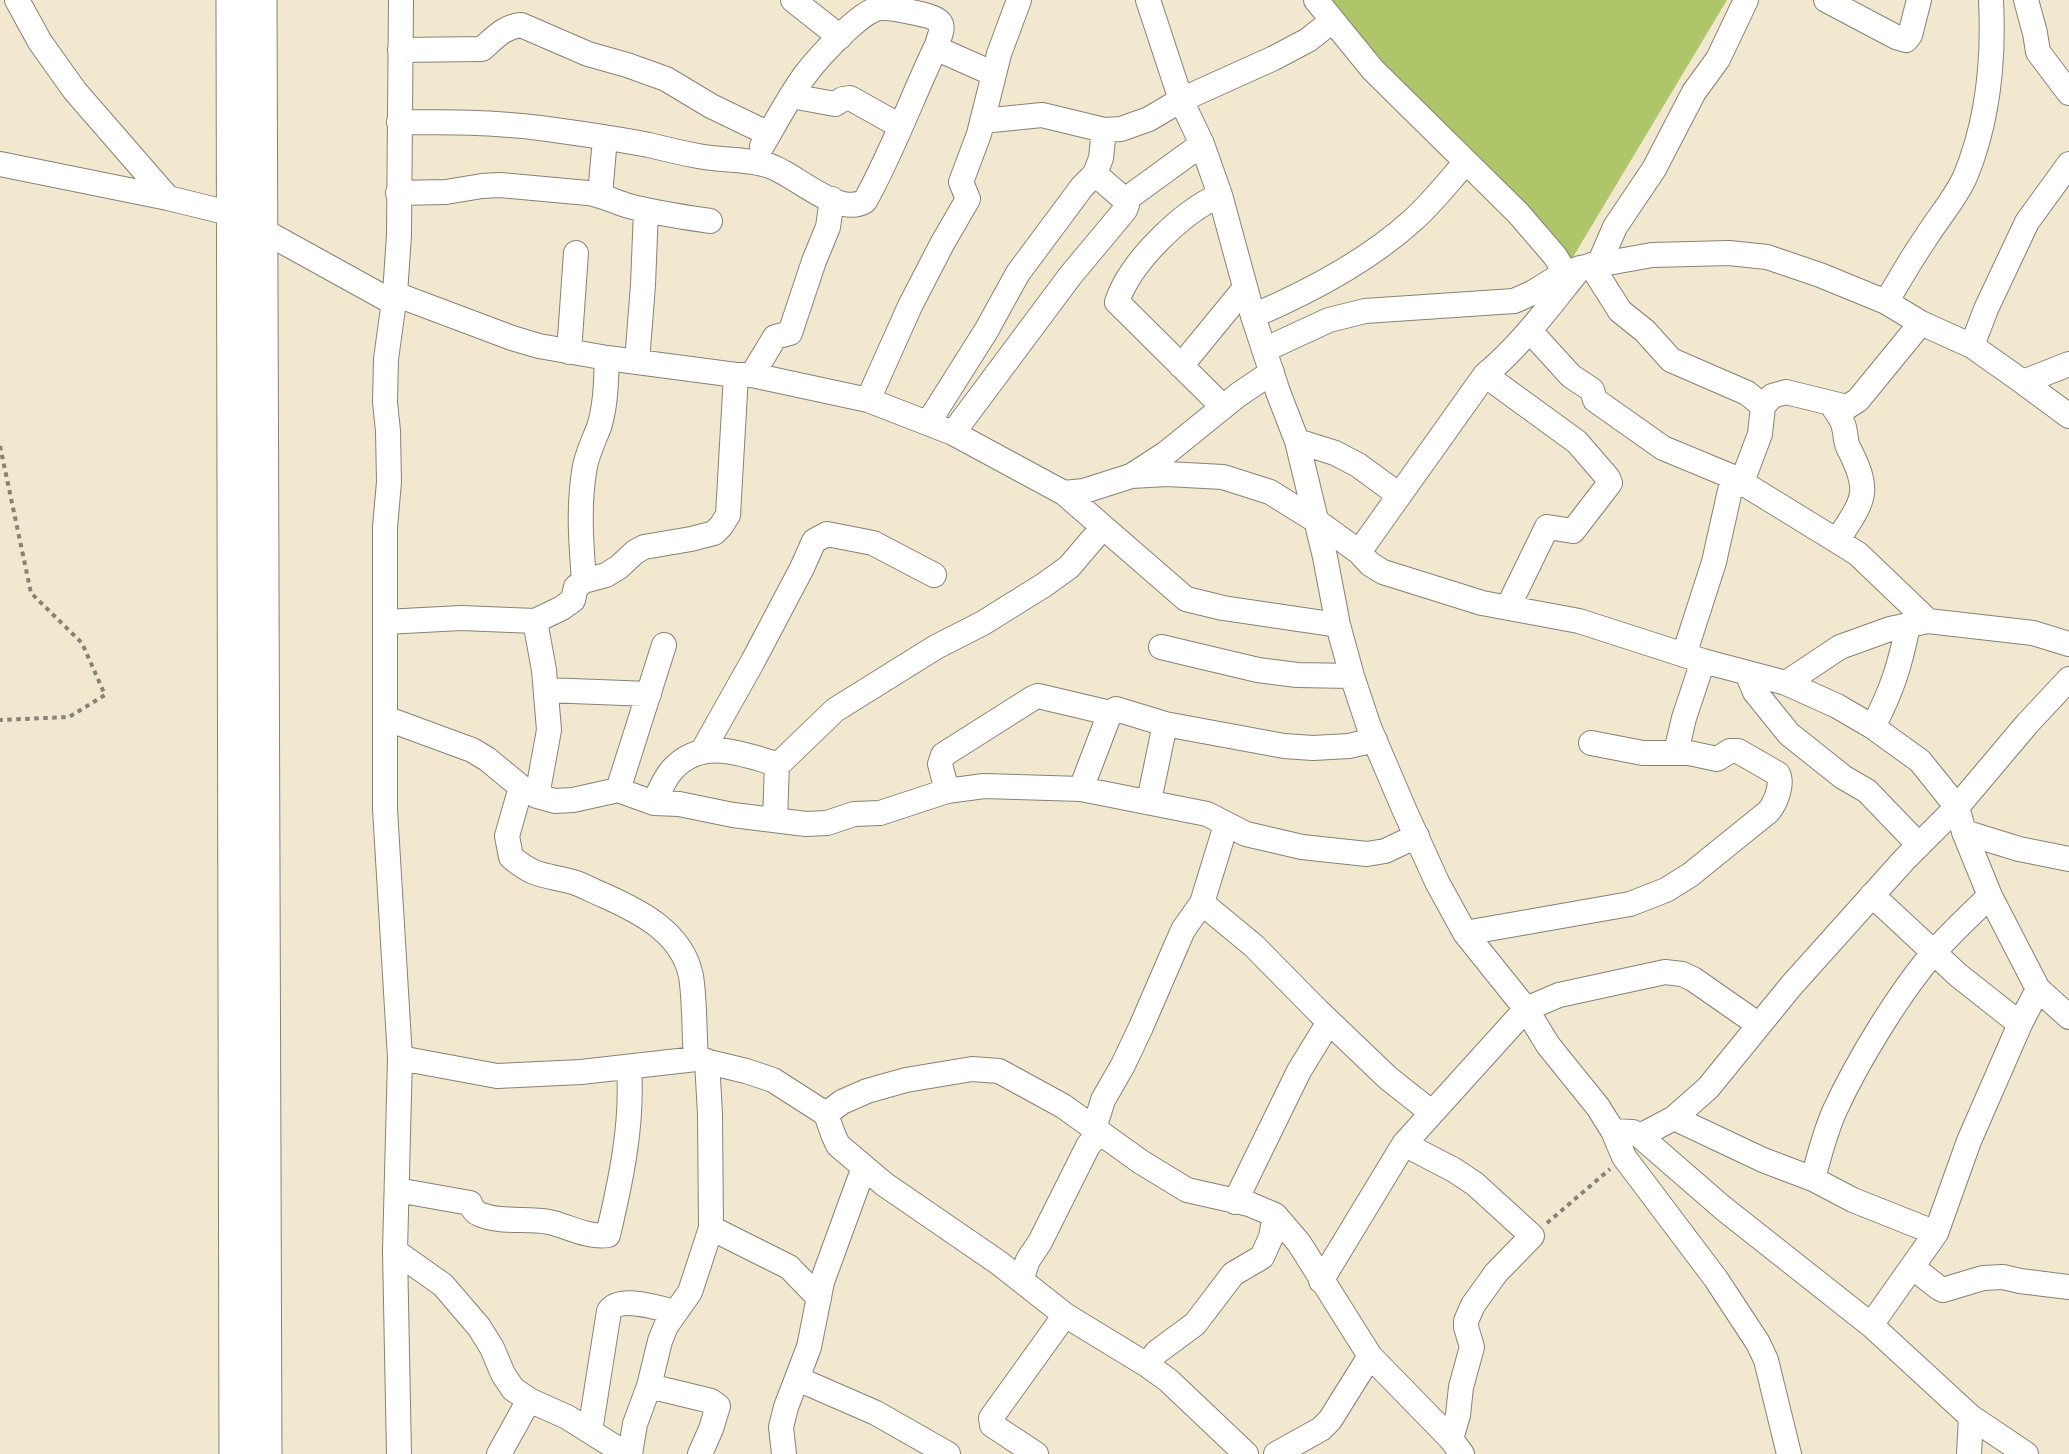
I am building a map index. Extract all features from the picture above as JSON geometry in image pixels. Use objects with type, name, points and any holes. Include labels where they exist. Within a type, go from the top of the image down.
[{"type":"main road","points":[[233,0],[247,222],[265,1454]]},
{"type":"main road","points":[[236,1454],[247,222],[261,0]]},
{"type":"street","points":[[17,0],[40,42],[75,91],[168,198]]},
{"type":"street","points":[[399,1454],[395,1251],[400,1058],[385,809],[385,527],[389,482],[385,402],[386,359],[399,236],[401,0]]},
{"type":"street","points":[[793,0],[840,37]]},
{"type":"street","points":[[868,400],[910,306],[968,199],[961,182],[979,134],[994,74],[1018,0]]},
{"type":"street","points":[[1148,0],[1181,100],[1202,144],[1220,195],[1253,316],[1298,441],[1338,625],[1352,676],[1375,740],[1437,882],[1465,933],[1526,1009],[1548,1045],[1598,1107],[1613,1131],[1624,1157],[1716,1279],[1758,1343],[1766,1360],[1789,1454]]},
{"type":"street","points":[[1316,0],[1373,69],[1518,213],[1560,264],[1583,268],[1620,311],[1645,331],[1671,360],[1748,393],[1763,406]]},
{"type":"street","points":[[1359,552],[1485,375],[1508,356],[1530,331],[1615,227],[1654,169],[1694,92],[1719,59],[1746,0]]},
{"type":"street","points":[[1826,0],[1885,32],[1906,40],[1910,35],[1919,0]]},
{"type":"street","points":[[1886,302],[1924,239],[1950,204],[1964,178],[1974,152],[1988,91],[1991,0]]},
{"type":"street","points":[[2026,0],[2038,52],[2069,93]]},
{"type":"street","points":[[399,122],[470,122],[538,128],[605,138],[719,160],[754,161],[773,166],[819,194],[853,205],[865,201],[887,161],[900,126],[943,32],[942,25],[933,17],[882,4],[859,18],[806,74],[754,161]]},
{"type":"street","points":[[982,121],[1042,115],[1104,130],[1121,129],[1149,119],[1181,100],[1274,58],[1308,40],[1332,21]]},
{"type":"street","points":[[400,50],[482,49],[509,26],[521,25],[588,54],[666,79],[711,106],[769,134]]},
{"type":"street","points":[[937,45],[940,50],[994,74]]},
{"type":"street","points":[[792,96],[835,104],[850,98],[900,126]]},
{"type":"street","points":[[928,423],[986,331],[1018,273],[1082,187],[1095,174],[1101,158],[1104,130]]},
{"type":"street","points":[[600,195],[605,138]]},
{"type":"street","points":[[1125,200],[1202,144]]},
{"type":"street","points":[[1253,316],[1286,302],[1365,257],[1414,220],[1466,162]]},
{"type":"street","points":[[0,164],[168,198],[247,222],[394,298],[512,338],[569,352],[744,375],[868,400],[952,433],[1064,493],[1186,599],[1223,608],[1338,625]]},
{"type":"street","points":[[1972,346],[1986,309],[2026,222],[2069,164]]},
{"type":"street","points":[[952,433],[1070,276],[1125,210],[1127,205],[1125,200],[1095,174]]},
{"type":"street","points":[[398,193],[446,192],[500,185],[600,195],[627,206],[710,221]]},
{"type":"street","points":[[1220,195],[1167,232],[1144,256],[1117,302],[1223,407]]},
{"type":"street","points":[[385,622],[445,618],[535,621],[573,600],[576,587],[584,581],[606,575],[644,547],[714,533],[728,515],[744,375],[775,338],[790,333],[828,227],[832,199]]},
{"type":"street","points":[[637,362],[644,285],[646,210]]},
{"type":"street","points":[[569,352],[576,253]]},
{"type":"street","points":[[1131,476],[1165,454],[1223,407],[1268,361],[1329,320],[1365,311],[1514,301],[1583,268],[1652,255],[1729,253],[1767,257],[1820,275],[1886,302],[1921,323],[1972,346],[2069,416]]},
{"type":"street","points":[[1181,366],[1245,288]]},
{"type":"street","points":[[1676,752],[1714,562],[1738,479],[1760,434],[1763,406],[1772,396],[1786,392],[1847,407],[1857,400],[1921,323]]},
{"type":"street","points":[[1530,331],[1571,376],[1592,390],[1595,400],[1663,448],[1738,479],[1858,554],[1918,623]]},
{"type":"street","points":[[584,581],[580,531],[582,485],[589,447],[602,413],[607,358]]},
{"type":"street","points":[[2023,382],[2069,364]]},
{"type":"street","points":[[1485,375],[1577,442],[1610,483],[1573,531],[1547,527],[1508,607]]},
{"type":"street","points":[[1831,404],[1843,423],[1847,445],[1862,473],[1864,492],[1855,513],[1837,541]]},
{"type":"street","points":[[1298,441],[1335,453],[1358,465],[1399,495]]},
{"type":"street","points":[[1064,493],[1084,491],[1131,476],[1167,474],[1223,477],[1270,492],[1315,520],[1383,572],[1482,603],[1580,621],[1694,658],[1786,683],[1837,706],[1873,727],[1920,760],[1957,807],[1964,832],[1989,896],[2038,990],[2066,1010]]},
{"type":"street","points":[[654,803],[671,771],[684,759],[703,750],[735,752],[777,764],[781,762],[835,710],[936,646],[982,622],[1069,567],[1103,527]]},
{"type":"street","points":[[703,750],[758,651],[814,541],[827,534],[873,543],[934,576]]},
{"type":"street","points":[[395,1251],[443,1286],[492,1348],[502,1374],[513,1389],[529,1400],[567,1417],[628,1454],[660,1341],[666,1326],[690,1292],[711,1228],[710,1114],[690,974],[679,948],[658,924],[632,908],[574,882],[538,875],[523,867],[511,856],[507,836],[529,791],[549,730],[546,690],[535,621]]},
{"type":"street","points":[[1873,727],[1891,692],[1918,623]]},
{"type":"street","points":[[1786,683],[1840,647],[1890,628],[1918,623],[2033,633],[2069,644]]},
{"type":"street","points":[[618,790],[664,645]]},
{"type":"street","points":[[1161,647],[1258,670],[1298,675],[1352,676]]},
{"type":"street","points":[[1747,673],[1755,692],[1789,734],[1844,777],[1867,791],[1919,846]]},
{"type":"street","points":[[1640,1136],[1674,1119],[1708,1088],[1791,986],[1872,895],[1957,807],[2027,724],[2069,679]]},
{"type":"street","points":[[546,690],[649,694]]},
{"type":"street","points":[[947,791],[940,764],[943,755],[1033,698],[1038,696],[1110,713]]},
{"type":"street","points":[[1081,789],[1110,713],[1116,709],[1165,724],[1284,746],[1312,748],[1349,746],[1375,740]]},
{"type":"street","points":[[385,718],[472,750],[529,791],[555,801],[573,800],[618,790],[654,803],[679,804],[733,815],[806,824],[826,823],[854,814],[880,813],[927,796],[984,786],[1081,789],[1207,814],[1246,834],[1279,843],[1367,854],[1385,851],[1417,836]]},
{"type":"street","points":[[1149,801],[1165,724]]},
{"type":"street","points":[[1465,933],[1630,904],[1666,890],[1690,875],[1772,807],[1780,778],[1778,774],[1734,750],[1717,759],[1676,752],[1643,753],[1591,742]]},
{"type":"street","points":[[775,820],[777,764]]},
{"type":"street","points":[[1021,1280],[1028,1260],[1040,1242],[1096,1131],[1103,1100],[1124,1065],[1183,930],[1202,903],[1226,825]]},
{"type":"street","points":[[1964,832],[2019,849],[2069,859]]},
{"type":"street","points":[[1872,895],[1973,988],[2020,1024]]},
{"type":"street","points":[[1813,1179],[1823,1141],[1839,1102],[1870,1045],[1934,952],[1989,896]]},
{"type":"street","points":[[1202,903],[1254,946],[1388,1078],[1431,1112]]},
{"type":"street","points":[[1322,1281],[1404,1144],[1526,1009],[1559,995],[1665,972],[1682,974],[1693,979],[1759,1025]]},
{"type":"street","points":[[1871,1325],[1936,1233],[1969,1141],[2020,1024],[2038,990]]},
{"type":"street","points":[[1235,1202],[1299,1071],[1329,1022]]},
{"type":"street","points":[[400,1058],[497,1076],[581,1072],[701,1060],[773,1080],[826,1114],[832,1134],[838,1144],[884,1184],[999,1263],[1065,1315],[1168,1380],[1246,1454]]},
{"type":"street","points":[[397,1191],[470,1203],[478,1214],[492,1217],[548,1222],[586,1233],[608,1235],[621,1176],[630,1117],[629,1066]]},
{"type":"street","points":[[826,1114],[842,1102],[877,1088],[906,1080],[972,1069],[999,1071],[1063,1106],[1141,1162],[1187,1190],[1249,1204],[1275,1215],[1299,1243],[1370,1356],[1456,1447]]},
{"type":"street","points":[[1674,1119],[1763,1160],[1813,1179],[1853,1200],[1936,1233]]},
{"type":"street","points":[[1613,1131],[1633,1132],[1640,1136],[1723,1208],[1871,1325],[1971,1417],[2026,1454]]},
{"type":"street","points":[[1404,1144],[1454,1170],[1475,1184],[1532,1236],[1496,1273],[1473,1305],[1466,1321],[1472,1347],[1461,1387],[1456,1447]]},
{"type":"street","points":[[784,1454],[781,1427],[786,1407],[808,1347],[822,1282],[864,1167]]},
{"type":"street","points":[[1147,1365],[1157,1352],[1196,1324],[1233,1274],[1262,1257],[1271,1238],[1275,1215]]},
{"type":"street","points":[[711,1228],[789,1267],[819,1298]]},
{"type":"street","points":[[1912,1268],[1943,1290],[1983,1278],[2003,1277],[2069,1287]]},
{"type":"street","points":[[590,1431],[609,1311],[618,1304],[639,1304],[675,1312]]},
{"type":"street","points":[[1036,1454],[992,1425],[991,1418],[1065,1315]]},
{"type":"street","points":[[1276,1454],[1321,1429],[1330,1420],[1370,1356]]},
{"type":"street","points":[[798,1378],[876,1413],[939,1452]]},
{"type":"street","points":[[649,1386],[711,1401],[718,1406],[700,1454]]},
{"type":"street","points":[[499,1454],[529,1400]]},
{"type":"street","points":[[1969,1454],[1971,1417]]},
{"type":"path","points":[[0,446],[31,593],[82,643],[105,695],[69,717],[0,720]]},
{"type":"path","points":[[1532,1236],[1624,1157]]},
{"type":"green space","points":[[1322,0],[1727,0],[1570,262]]}]
